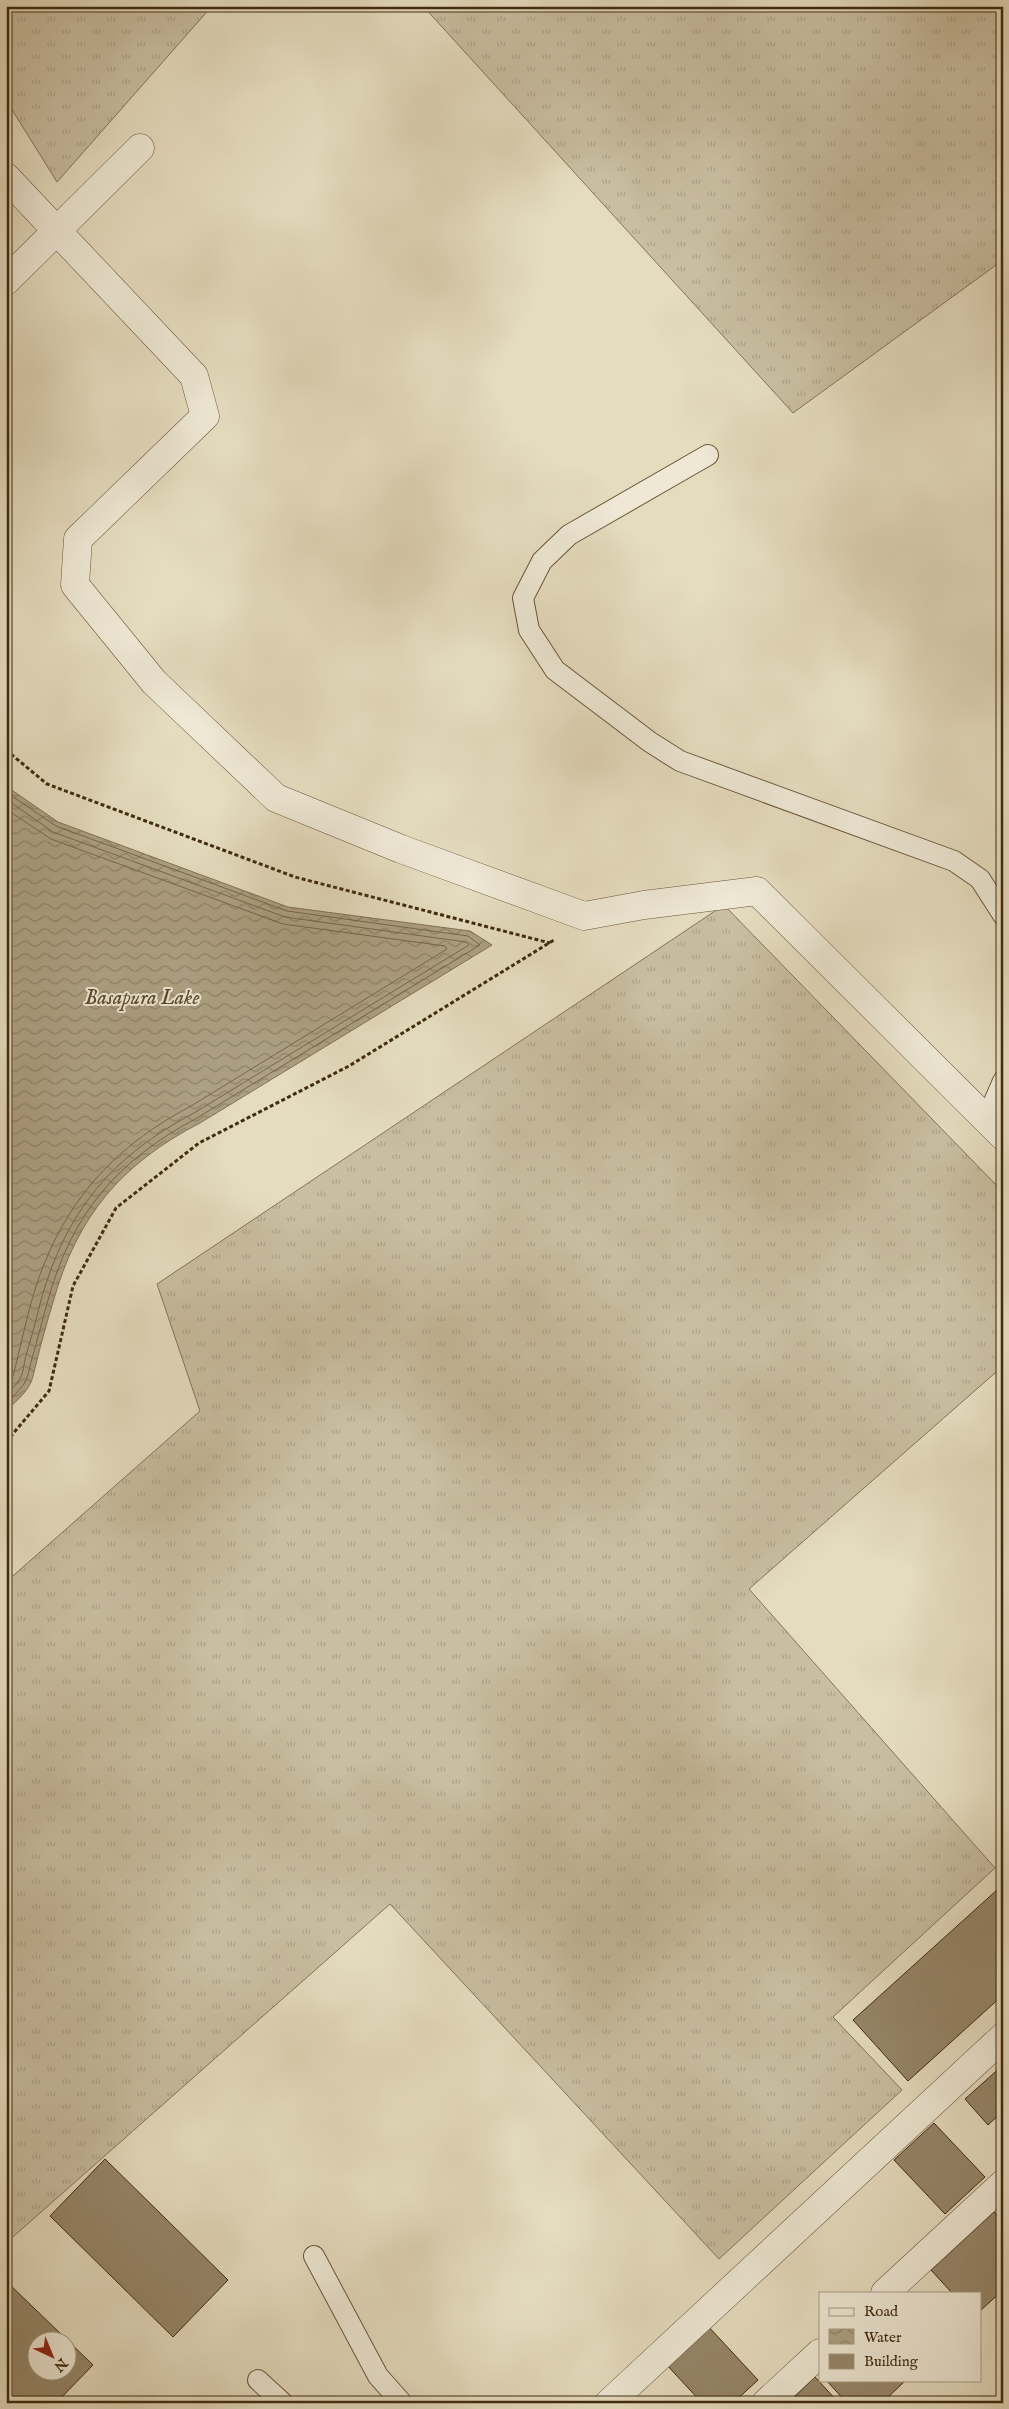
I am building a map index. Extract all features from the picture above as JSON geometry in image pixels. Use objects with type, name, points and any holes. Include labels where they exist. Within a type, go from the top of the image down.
[{"type":"street","points":[[6,281],[140,148]]},
{"type":"street","points":[[6,177],[194,376],[205,416],[78,539],[76,586],[154,682],[276,798],[401,849],[584,916],[644,905],[756,891],[995,1127]]},
{"type":"street","points":[[609,2403],[1003,2037]]},
{"type":"street","points":[[886,2292],[1003,2184]]},
{"type":"street","points":[[766,2403],[819,2354]]},
{"type":"lane","points":[[708,455],[569,535],[542,561],[523,598],[529,630],[555,670],[650,742],[680,761],[954,861],[980,879],[1003,915]]},
{"type":"lane","points":[[995,1127],[1003,1081]]},
{"type":"lane","points":[[314,2256],[378,2376],[402,2403]]},
{"type":"lane","points":[[258,2380],[283,2403]]},
{"type":"path","points":[[6,750],[47,784],[295,877],[550,943]]},
{"type":"path","points":[[6,1442],[49,1391],[73,1286],[116,1208],[199,1143],[348,1066],[550,943],[584,916]]},
{"type":"green space","points":[[6,6],[212,6],[57,182],[6,100]]},
{"type":"green space","points":[[423,6],[1003,6],[1003,260],[793,413]]},
{"type":"green space","points":[[724,905],[1003,1192],[1003,1366],[749,1589],[995,1868],[833,2017],[902,2090],[719,2259],[390,1904],[6,2243],[6,1582],[200,1411],[157,1284]]},
{"type":"water","name":"Basapura Lake","points":[[6,786],[58,822],[288,907],[470,931],[492,945],[172,1139],[147,1156],[125,1175],[89,1218],[75,1244],[63,1271],[29,1386],[6,1411]]},
{"type":"building","points":[[998,1889],[1003,1894],[1003,1995],[908,2081],[853,2020]]},
{"type":"building","points":[[1003,2065],[1003,2111],[988,2125],[965,2099]]},
{"type":"building","points":[[934,2123],[985,2177],[945,2214],[894,2160]]},
{"type":"building","points":[[105,2159],[228,2280],[173,2337],[50,2216]]},
{"type":"building","points":[[994,2212],[1003,2222],[1003,2290],[982,2309],[982,2292],[951,2292],[931,2270]]},
{"type":"building","points":[[6,2281],[59,2332],[28,2332],[28,2382],[76,2382],[56,2403],[6,2403]]},
{"type":"building","points":[[706,2324],[758,2380],[733,2403],[702,2403],[665,2363]]},
{"type":"building","points":[[78,2351],[93,2365],[78,2380]]},
{"type":"building","points":[[815,2377],[839,2403],[788,2403]]},
{"type":"building","points":[[828,2382],[904,2382],[882,2403],[847,2403]]}]
